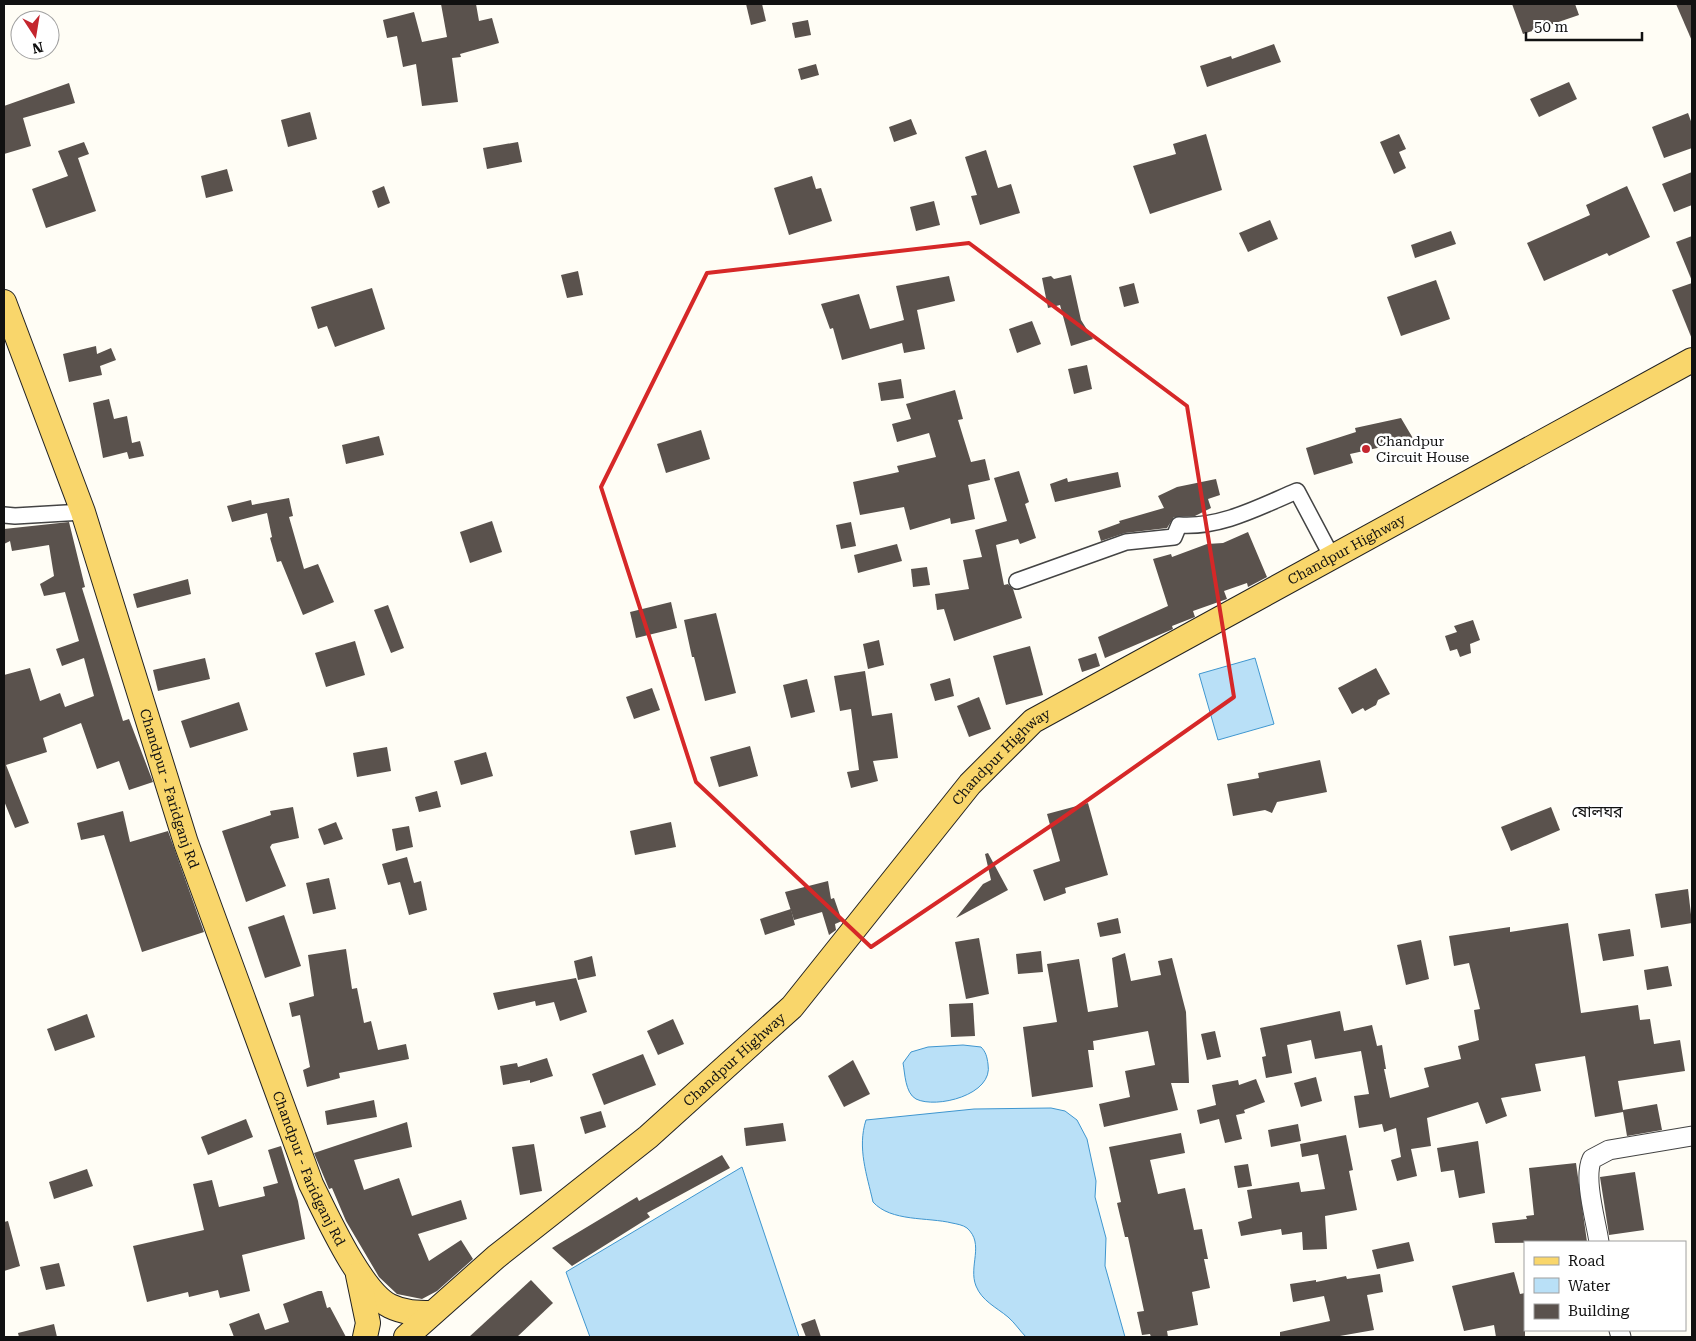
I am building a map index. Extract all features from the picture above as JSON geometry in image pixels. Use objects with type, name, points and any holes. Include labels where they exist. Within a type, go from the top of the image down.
[{"type":"main road","name":"Chandpur - Faridganj Rd","points":[[4,302],[83,512],[186,843],[311,1184],[330,1223],[372,1293],[390,1306],[411,1313],[432,1313]]},
{"type":"main road","name":"Chandpur Highway","points":[[406,1337],[496,1257],[648,1138],[792,1007],[970,784],[1033,721],[1692,360]]},
{"type":"main road","points":[[356,1267],[368,1323],[365,1337]]},
{"type":"street","points":[[1016,581],[1126,542],[1174,537],[1179,525],[1200,526],[1236,517],[1297,490],[1332,557]]},
{"type":"street","points":[[4,515],[83,512]]},
{"type":"street","points":[[1599,1241],[1590,1191],[1592,1159],[1610,1150],[1692,1136]]},
{"type":"highlighted area","points":[[969,243],[1187,406],[1234,697],[1058,821],[871,947],[696,782],[601,487],[707,273]]},
{"type":"water","points":[[1255,658],[1274,724],[1218,740],[1199,674]]},
{"type":"water","points":[[963,1045],[981,1047],[987,1057],[987,1075],[982,1084],[962,1097],[949,1100],[925,1102],[912,1096],[906,1082],[903,1063],[911,1052],[928,1047]]},
{"type":"water","points":[[1051,1108],[1065,1111],[1077,1120],[1087,1139],[1096,1181],[1095,1197],[1106,1238],[1105,1266],[1125,1337],[1026,1337],[1011,1319],[986,1300],[976,1286],[974,1278],[975,1241],[967,1228],[942,1221],[900,1216],[890,1213],[873,1202],[866,1172],[862,1141],[866,1120],[974,1109]]},
{"type":"water","points":[[742,1167],[799,1337],[590,1337],[566,1272]]},
{"type":"building","points":[[441,4],[476,4],[479,21],[492,18],[499,43],[460,54],[461,57],[452,58],[458,102],[422,106],[416,64],[403,67],[397,36],[387,38],[383,20],[414,12],[422,42],[447,37]]},
{"type":"building","points":[[746,4],[762,4],[766,21],[751,25]]},
{"type":"building","points":[[1512,4],[1575,4],[1579,15],[1523,34]]},
{"type":"building","points":[[1676,4],[1692,4],[1692,41]]},
{"type":"building","points":[[808,20],[811,35],[795,38],[792,23]]},
{"type":"building","points":[[1274,44],[1281,62],[1207,87],[1200,66],[1231,56],[1232,59]]},
{"type":"building","points":[[816,64],[819,75],[801,80],[798,69]]},
{"type":"building","points":[[1569,82],[1577,99],[1539,117],[1530,99]]},
{"type":"building","points":[[69,83],[75,103],[23,118],[31,146],[4,154],[4,106]]},
{"type":"building","points":[[310,112],[317,139],[288,147],[281,120]]},
{"type":"building","points":[[1688,113],[1692,124],[1692,148],[1664,158],[1652,127]]},
{"type":"building","points":[[911,119],[917,134],[894,142],[889,127]]},
{"type":"building","points":[[1206,134],[1222,190],[1150,214],[1133,166],[1176,154],[1173,144]]},
{"type":"building","points":[[1399,134],[1406,149],[1399,152],[1406,168],[1394,174],[1380,142]]},
{"type":"building","points":[[84,142],[89,154],[78,158],[96,211],[46,228],[32,189],[68,176],[58,151]]},
{"type":"building","points":[[518,142],[522,162],[487,169],[483,148]]},
{"type":"building","points":[[986,150],[998,188],[1011,184],[1020,213],[980,225],[971,196],[977,195],[965,157]]},
{"type":"building","points":[[227,169],[233,191],[206,198],[201,176]]},
{"type":"building","points":[[1692,172],[1692,205],[1674,212],[1662,184]]},
{"type":"building","points":[[812,176],[816,189],[821,188],[832,221],[789,235],[774,188]]},
{"type":"building","points":[[384,186],[390,203],[378,208],[372,191]]},
{"type":"building","points":[[1627,186],[1650,237],[1609,256],[1607,253],[1544,281],[1527,243],[1590,215],[1586,205]]},
{"type":"building","points":[[934,201],[940,225],[916,231],[910,207]]},
{"type":"building","points":[[1270,220],[1278,239],[1248,252],[1239,233]]},
{"type":"building","points":[[1451,231],[1456,244],[1415,258],[1411,245]]},
{"type":"building","points":[[1692,236],[1692,281],[1676,242]]},
{"type":"building","points":[[578,271],[583,295],[567,298],[561,275]]},
{"type":"building","points":[[1071,275],[1081,320],[1093,339],[1071,346],[1060,305],[1048,308],[1042,278],[1051,276],[1054,279]]},
{"type":"building","points":[[949,276],[955,301],[917,310],[925,349],[904,353],[902,343],[842,360],[833,328],[830,329],[821,304],[859,294],[870,329],[904,320],[896,286]]},
{"type":"building","points":[[1436,280],[1450,319],[1401,336],[1387,297]]},
{"type":"building","points":[[1134,283],[1139,303],[1124,307],[1119,287]]},
{"type":"building","points":[[1692,283],[1692,339],[1672,290]]},
{"type":"building","points":[[372,288],[385,329],[335,347],[327,326],[318,329],[311,307]]},
{"type":"building","points":[[1032,321],[1041,344],[1017,353],[1009,329]]},
{"type":"building","points":[[96,346],[97,354],[111,348],[116,360],[100,366],[102,375],[69,382],[63,354]]},
{"type":"building","points":[[1087,365],[1092,389],[1074,394],[1068,369]]},
{"type":"building","points":[[901,379],[904,398],[881,401],[878,383]]},
{"type":"building","points":[[955,390],[963,419],[958,420],[971,462],[985,459],[990,480],[968,485],[975,519],[951,524],[950,518],[910,530],[904,507],[860,515],[853,482],[899,472],[897,466],[936,457],[929,433],[897,442],[892,424],[911,419],[906,404]]},
{"type":"building","points":[[109,399],[114,419],[127,416],[132,443],[140,441],[144,456],[129,459],[127,452],[103,458],[93,403]]},
{"type":"building","points":[[1401,418],[1414,440],[1350,454],[1353,463],[1314,475],[1306,448],[1356,432],[1355,428]]},
{"type":"building","points":[[701,430],[710,459],[666,473],[657,444]]},
{"type":"building","points":[[379,436],[384,455],[346,464],[342,445]]},
{"type":"building","points":[[1019,471],[1029,502],[1025,504],[1036,538],[1020,544],[1018,539],[996,545],[1004,585],[1008,584],[1013,589],[1022,618],[954,641],[944,609],[937,610],[935,594],[969,589],[963,560],[982,557],[975,530],[1007,521],[994,478]]},
{"type":"building","points":[[1118,472],[1121,487],[1055,502],[1050,484],[1067,478],[1068,482]]},
{"type":"building","points":[[1216,479],[1220,495],[1208,499],[1211,508],[1195,516],[1174,517],[1167,528],[1125,533],[1101,541],[1098,531],[1120,523],[1119,521],[1164,508],[1158,496],[1177,487]]},
{"type":"building","points":[[289,498],[293,516],[289,517],[304,569],[318,564],[334,602],[303,615],[281,561],[277,562],[270,538],[272,537],[267,513],[232,522],[227,506],[251,500],[252,505]]},
{"type":"building","points":[[492,521],[502,552],[470,563],[460,532]]},
{"type":"building","points":[[69,522],[85,587],[82,588],[123,721],[129,719],[153,782],[129,790],[119,761],[97,769],[81,723],[43,738],[47,752],[6,765],[29,823],[15,828],[4,801],[4,675],[30,668],[40,701],[60,693],[65,707],[94,696],[84,658],[62,666],[56,649],[79,641],[65,592],[44,596],[40,584],[54,576],[49,545],[12,551],[10,541],[4,544],[4,529]]},
{"type":"building","points":[[851,522],[856,546],[841,549],[836,525]]},
{"type":"building","points":[[1248,532],[1267,577],[1248,587],[1247,583],[1224,591],[1227,599],[1193,611],[1195,617],[1172,626],[1173,629],[1105,658],[1098,637],[1168,606],[1153,559],[1171,554],[1172,557],[1207,544],[1223,543]]},
{"type":"building","points":[[897,544],[902,561],[858,573],[854,555]]},
{"type":"building","points":[[927,567],[930,585],[913,587],[911,569]]},
{"type":"building","points":[[188,579],[191,594],[137,608],[133,594]]},
{"type":"building","points":[[671,602],[677,628],[636,638],[630,612]]},
{"type":"building","points":[[388,605],[404,648],[391,653],[374,610]]},
{"type":"building","points":[[716,613],[736,693],[705,701],[694,657],[692,657],[684,620]]},
{"type":"building","points":[[1473,620],[1480,640],[1470,644],[1471,653],[1460,657],[1457,649],[1450,651],[1445,636],[1457,632],[1454,626]]},
{"type":"building","points":[[879,640],[884,665],[868,669],[863,644]]},
{"type":"building","points":[[355,641],[365,675],[326,687],[315,653]]},
{"type":"building","points":[[1030,646],[1043,695],[1006,705],[993,656]]},
{"type":"building","points":[[1096,653],[1100,666],[1082,672],[1078,659]]},
{"type":"building","points":[[205,658],[210,679],[158,691],[153,670]]},
{"type":"building","points":[[1376,668],[1390,694],[1378,700],[1376,705],[1365,711],[1363,708],[1352,714],[1338,688]]},
{"type":"building","points":[[865,671],[872,716],[892,713],[898,758],[873,761],[878,781],[851,788],[847,772],[859,770],[851,709],[840,711],[834,676]]},
{"type":"building","points":[[950,678],[954,696],[935,701],[930,684]]},
{"type":"building","points":[[807,679],[815,712],[791,718],[783,685]]},
{"type":"building","points":[[652,688],[660,710],[634,719],[626,697]]},
{"type":"building","points":[[979,697],[991,729],[969,737],[957,706]]},
{"type":"building","points":[[239,702],[248,730],[190,748],[181,721]]},
{"type":"building","points":[[750,746],[758,776],[719,787],[710,757]]},
{"type":"building","points":[[387,747],[391,771],[357,777],[353,753]]},
{"type":"building","points":[[486,752],[493,776],[461,785],[454,761]]},
{"type":"building","points":[[1320,760],[1327,792],[1277,802],[1272,813],[1265,810],[1233,816],[1227,784],[1259,778],[1258,773]]},
{"type":"building","points":[[437,791],[441,807],[419,812],[415,797]]},
{"type":"building","points":[[1088,803],[1108,875],[1065,888],[1066,893],[1044,901],[1033,870],[1060,861],[1047,814]]},
{"type":"building","points":[[293,807],[299,838],[272,844],[270,847],[286,886],[246,902],[222,831],[271,815],[270,811]]},
{"type":"building","points":[[1551,807],[1560,830],[1511,851],[1501,827]]},
{"type":"building","points":[[123,811],[130,842],[168,831],[204,932],[142,952],[104,835],[81,840],[77,823]]},
{"type":"building","points":[[336,822],[343,839],[324,845],[318,829]]},
{"type":"building","points":[[671,822],[676,847],[635,855],[630,831]]},
{"type":"building","points":[[409,826],[413,847],[396,851],[392,829]]},
{"type":"building","points":[[988,853],[1008,890],[956,918],[983,884],[991,880],[985,854]]},
{"type":"building","points":[[407,857],[414,883],[421,881],[427,910],[409,915],[400,882],[388,885],[382,864]]},
{"type":"building","points":[[329,878],[336,909],[313,914],[306,883]]},
{"type":"building","points":[[828,881],[831,899],[834,898],[842,921],[835,924],[836,930],[829,935],[822,912],[794,920],[785,892]]},
{"type":"building","points":[[1688,889],[1692,923],[1661,928],[1655,894]]},
{"type":"building","points":[[791,909],[795,925],[765,935],[760,919]]},
{"type":"building","points":[[284,915],[301,966],[265,978],[248,927]]},
{"type":"building","points":[[1118,918],[1121,933],[1100,937],[1097,923]]},
{"type":"building","points":[[1568,923],[1581,1013],[1638,1005],[1640,1020],[1650,1019],[1654,1044],[1680,1040],[1685,1071],[1618,1081],[1623,1110],[1657,1104],[1662,1130],[1627,1136],[1623,1112],[1595,1117],[1585,1056],[1535,1064],[1541,1091],[1501,1098],[1507,1116],[1486,1124],[1478,1102],[1427,1118],[1431,1146],[1411,1149],[1417,1176],[1397,1181],[1391,1160],[1401,1157],[1396,1128],[1384,1132],[1382,1124],[1359,1128],[1354,1096],[1369,1094],[1361,1051],[1315,1059],[1311,1040],[1287,1045],[1292,1073],[1266,1078],[1262,1057],[1266,1056],[1260,1028],[1340,1011],[1344,1031],[1372,1025],[1377,1046],[1382,1045],[1386,1069],[1384,1069],[1390,1098],[1429,1087],[1424,1068],[1461,1059],[1458,1046],[1479,1040],[1474,1010],[1480,1009],[1469,963],[1454,966],[1449,936],[1510,927],[1510,932]]},
{"type":"building","points":[[1630,929],[1634,956],[1603,961],[1598,934]]},
{"type":"building","points":[[979,938],[989,994],[966,999],[955,942]]},
{"type":"building","points":[[1421,940],[1429,979],[1406,985],[1397,945]]},
{"type":"building","points":[[346,949],[352,989],[357,988],[364,1023],[371,1021],[378,1050],[406,1044],[409,1059],[339,1073],[340,1078],[307,1087],[303,1070],[310,1067],[300,1015],[292,1017],[289,1003],[314,996],[308,955]]},
{"type":"building","points":[[1041,951],[1043,972],[1018,974],[1016,954]]},
{"type":"building","points":[[1125,953],[1131,981],[1161,975],[1158,961],[1172,958],[1186,1012],[1189,1083],[1171,1083],[1178,1110],[1104,1127],[1099,1104],[1130,1097],[1125,1071],[1155,1065],[1148,1031],[1093,1041],[1094,1050],[1088,1050],[1093,1087],[1032,1097],[1023,1027],[1057,1022],[1047,964],[1079,959],[1088,1012],[1118,1007],[1112,958]]},
{"type":"building","points":[[592,956],[596,976],[578,980],[574,961]]},
{"type":"building","points":[[1668,966],[1672,986],[1647,990],[1644,970]]},
{"type":"building","points":[[576,978],[587,1012],[560,1021],[554,1002],[536,1006],[535,1001],[498,1010],[493,993]]},
{"type":"building","points":[[973,1003],[975,1036],[951,1037],[949,1004]]},
{"type":"building","points":[[87,1014],[95,1037],[55,1051],[47,1029]]},
{"type":"building","points":[[673,1019],[684,1044],[658,1055],[647,1031]]},
{"type":"building","points":[[1215,1031],[1221,1057],[1207,1060],[1201,1034]]},
{"type":"building","points":[[643,1054],[656,1085],[604,1105],[592,1074]]},
{"type":"building","points":[[547,1058],[553,1076],[530,1083],[530,1080],[503,1085],[500,1066],[517,1063],[518,1067]]},
{"type":"building","points":[[853,1060],[870,1094],[844,1107],[828,1076]]},
{"type":"building","points":[[1316,1077],[1322,1101],[1301,1107],[1294,1083]]},
{"type":"building","points":[[1256,1079],[1265,1102],[1244,1110],[1245,1113],[1236,1115],[1242,1139],[1225,1143],[1219,1119],[1200,1124],[1197,1110],[1216,1105],[1212,1085],[1238,1080],[1239,1085]]},
{"type":"building","points":[[374,1100],[377,1117],[327,1125],[325,1111]]},
{"type":"building","points":[[601,1111],[606,1127],[585,1134],[580,1117]]},
{"type":"building","points":[[246,1119],[253,1137],[208,1155],[201,1137]]},
{"type":"building","points":[[407,1122],[412,1147],[354,1160],[364,1190],[399,1178],[412,1216],[461,1200],[467,1219],[418,1234],[429,1261],[461,1240],[473,1259],[437,1291],[422,1299],[397,1294],[379,1277],[346,1221],[332,1188],[329,1189],[314,1153]]},
{"type":"building","points":[[783,1123],[786,1141],[746,1146],[744,1128]]},
{"type":"building","points":[[1298,1124],[1301,1141],[1271,1147],[1268,1130]]},
{"type":"building","points":[[1181,1133],[1185,1153],[1150,1160],[1158,1194],[1185,1188],[1194,1230],[1202,1229],[1208,1259],[1204,1259],[1210,1288],[1192,1292],[1198,1325],[1167,1331],[1168,1337],[1151,1337],[1150,1334],[1142,1335],[1137,1312],[1144,1311],[1128,1237],[1125,1237],[1117,1203],[1121,1202],[1109,1147]]},
{"type":"building","points":[[1346,1135],[1353,1170],[1349,1171],[1357,1210],[1325,1216],[1327,1249],[1303,1250],[1302,1232],[1282,1235],[1281,1229],[1241,1236],[1238,1222],[1252,1218],[1247,1190],[1299,1182],[1301,1192],[1325,1189],[1318,1154],[1302,1157],[1300,1144]]},
{"type":"building","points":[[1478,1141],[1485,1193],[1459,1198],[1454,1170],[1441,1172],[1437,1148]]},
{"type":"building","points":[[534,1144],[542,1191],[520,1195],[512,1147]]},
{"type":"building","points":[[281,1146],[298,1201],[305,1239],[242,1255],[250,1291],[220,1298],[218,1290],[189,1297],[188,1292],[147,1302],[133,1246],[204,1230],[193,1184],[212,1180],[219,1207],[265,1196],[263,1187],[278,1183],[268,1150]]},
{"type":"building","points":[[722,1155],[730,1168],[647,1213],[650,1217],[572,1266],[552,1248],[637,1197],[639,1201]]},
{"type":"building","points":[[1576,1163],[1587,1241],[1495,1243],[1492,1223],[1527,1219],[1526,1216],[1534,1215],[1529,1168]]},
{"type":"building","points":[[1248,1164],[1252,1186],[1238,1188],[1234,1166]]},
{"type":"building","points":[[87,1169],[93,1186],[54,1199],[49,1182]]},
{"type":"building","points":[[1635,1172],[1644,1230],[1609,1235],[1600,1177]]},
{"type":"building","points":[[8,1221],[20,1266],[4,1271],[4,1222]]},
{"type":"building","points":[[1409,1242],[1414,1261],[1377,1269],[1372,1250]]},
{"type":"building","points":[[59,1263],[65,1286],[46,1290],[40,1267]]},
{"type":"building","points":[[1514,1272],[1520,1294],[1524,1293],[1525,1337],[1496,1337],[1494,1325],[1464,1331],[1452,1286]]},
{"type":"building","points":[[1380,1274],[1383,1292],[1367,1295],[1374,1330],[1334,1337],[1280,1337],[1280,1332],[1330,1321],[1324,1296],[1293,1302],[1290,1284],[1316,1280],[1316,1282],[1346,1276],[1347,1279]]},
{"type":"building","points":[[531,1280],[553,1303],[517,1337],[469,1337]]},
{"type":"building","points":[[322,1291],[327,1308],[330,1307],[346,1337],[234,1337],[229,1324],[259,1313],[265,1330],[289,1322],[283,1304]]},
{"type":"building","points":[[815,1319],[821,1337],[806,1337],[801,1324]]},
{"type":"building","points":[[54,1324],[57,1337],[19,1337],[18,1333]]},
{"type":"place","name":"Chandpur Circuit House","points":[[1366,449]]},
{"type":"district","name":"ষোলঘর","points":[[1597,811]]}]
